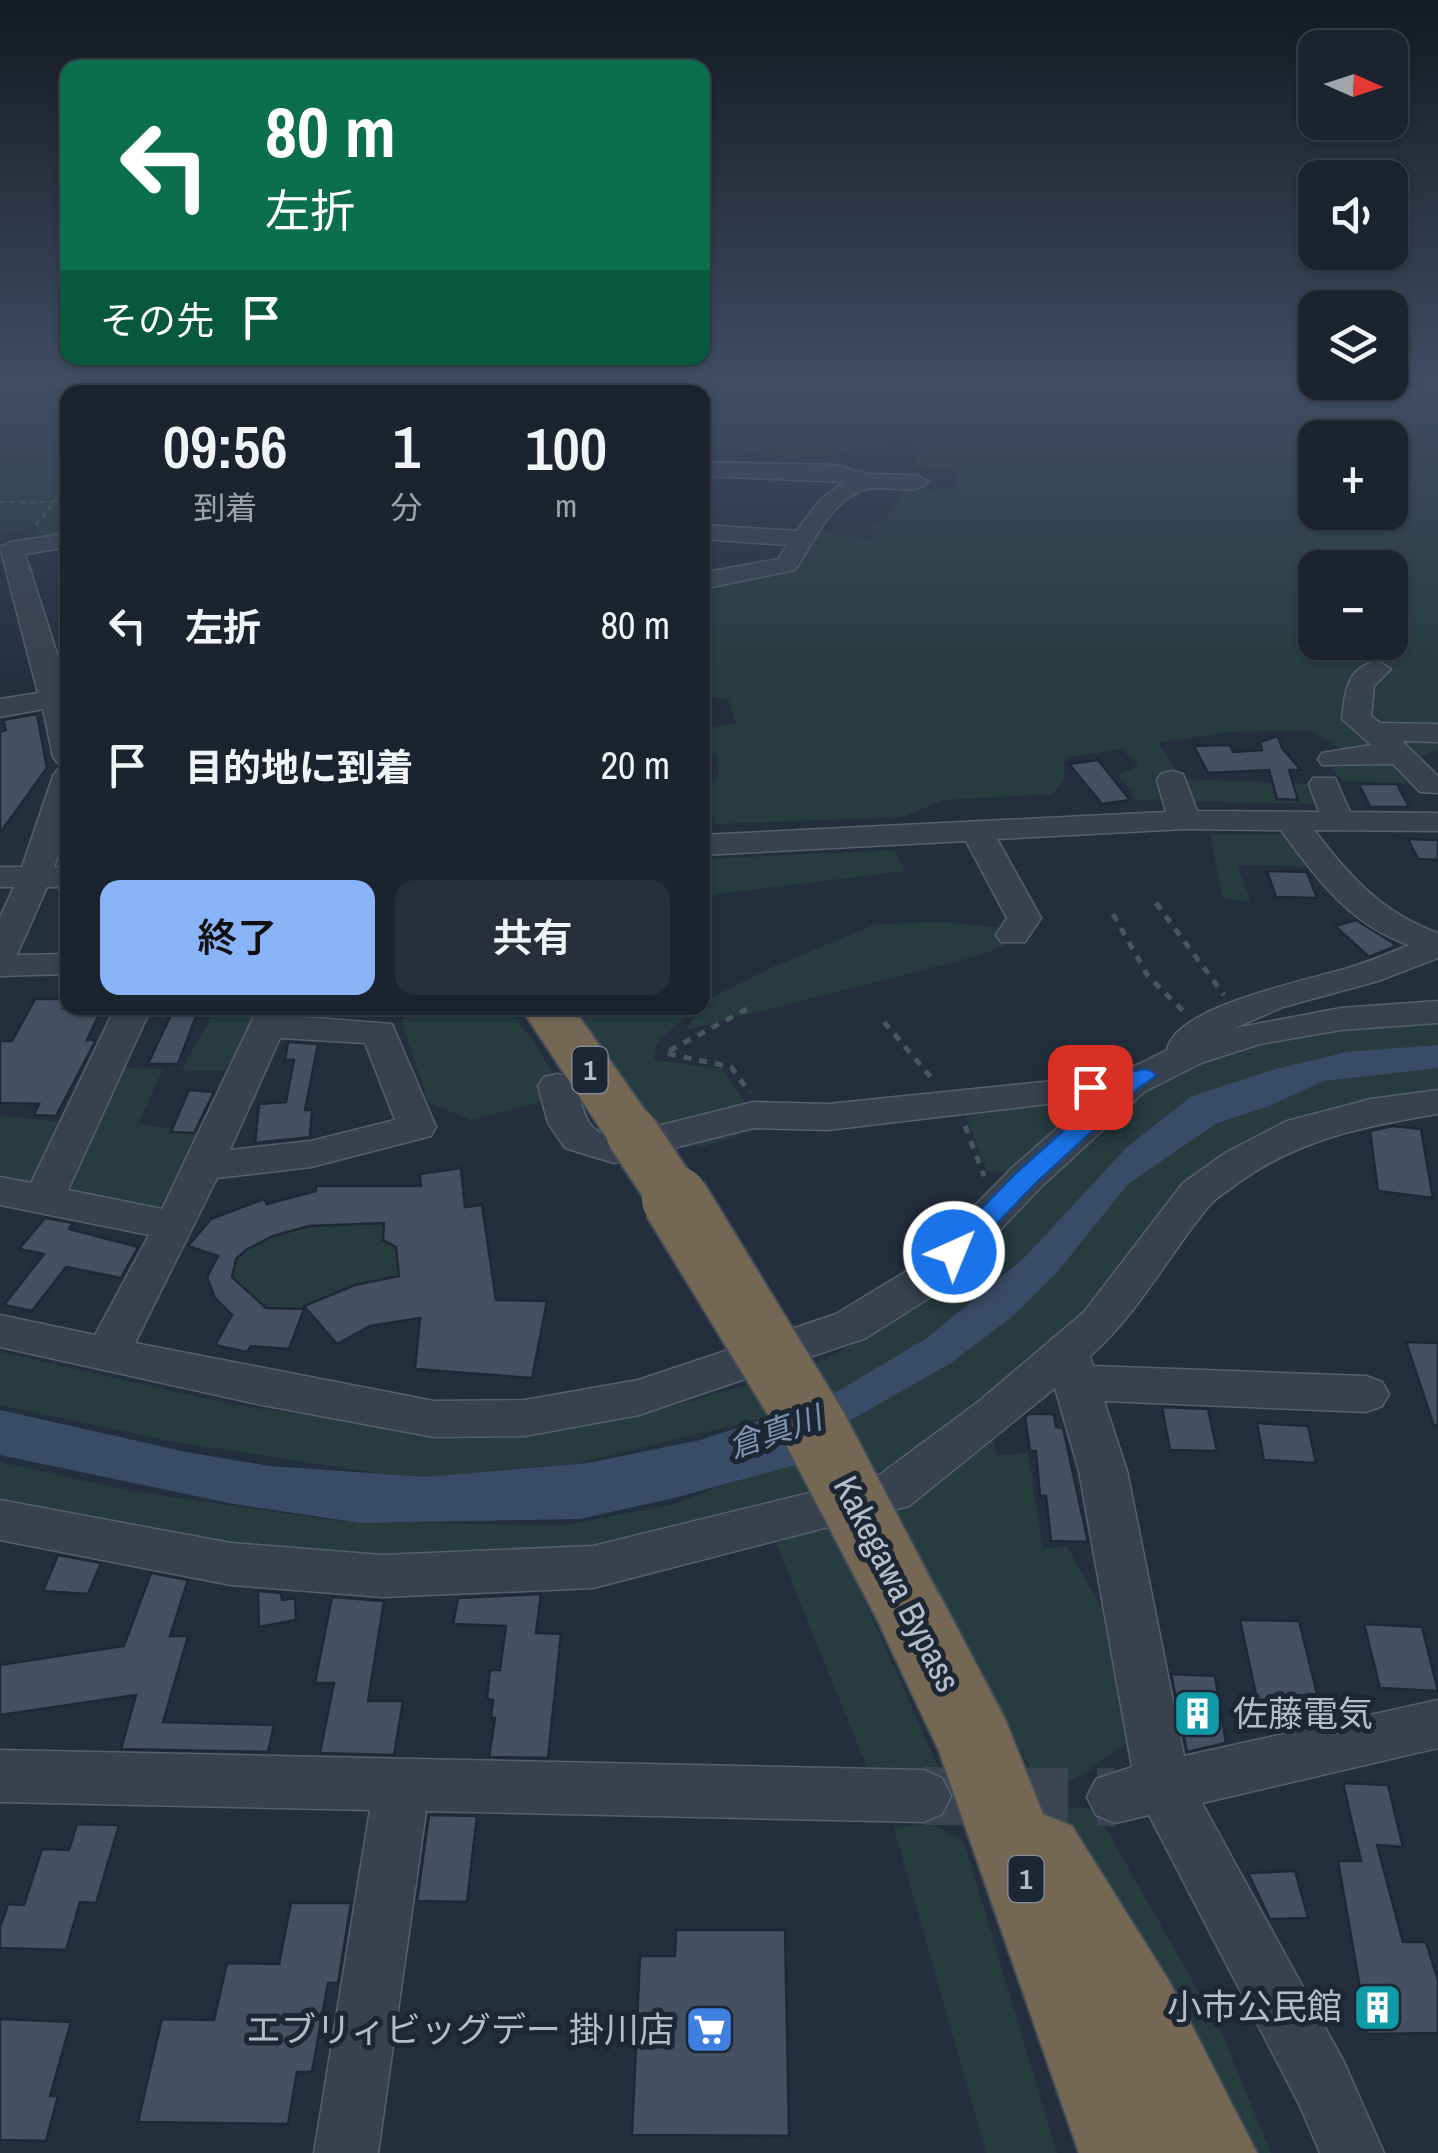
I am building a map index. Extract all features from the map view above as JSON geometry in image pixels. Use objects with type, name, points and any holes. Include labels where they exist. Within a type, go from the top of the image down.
[{"type":"highway","name":"Kakegawa Bypass","points":[[552,1015],[705,1243],[858,1500],[910,1611],[950,1770],[1126,2153]]},
{"type":"highway","points":[[950,1770],[1048,2017],[1092,2153]]},
{"type":"highway","points":[[950,1770],[1138,2012],[1210,2153]]},
{"type":"street","points":[[710,579],[786,564],[832,498],[851,485],[865,481]]},
{"type":"street","points":[[891,481],[917,482]]},
{"type":"street","points":[[0,533],[35,526]]},
{"type":"street","points":[[710,533],[804,539]]},
{"type":"street","points":[[0,708],[60,698],[11,550],[60,541]]},
{"type":"street","points":[[1377,669],[1360,682],[1356,719],[1433,784],[1418,796],[1434,822]]},
{"type":"street","points":[[1375,732],[1438,732]]},
{"type":"street","points":[[1338,820],[1329,772],[1380,753],[1402,756]]},
{"type":"street","points":[[1172,780],[1184,820]]},
{"type":"street","points":[[1289,818],[1352,901],[1376,919],[1438,945]]},
{"type":"street","points":[[710,845],[1184,820],[1434,822]]},
{"type":"street","points":[[0,954],[51,877],[60,824]]},
{"type":"street","points":[[977,831],[1024,918],[1012,935]]},
{"type":"street","points":[[0,877],[51,877]]},
{"type":"street","points":[[557,1086],[572,1136],[590,1148],[614,1150],[753,1115],[828,1117],[1063,1092],[1154,1071],[1235,1009],[1366,974],[1438,945]]},
{"type":"street","points":[[0,966],[60,964]]},
{"type":"street","points":[[0,1332],[434,1419],[525,1418],[638,1397],[851,1326],[930,1277],[1039,1166],[1131,1083],[1154,1071],[1254,1034],[1341,1019],[1438,1012]]},
{"type":"street","points":[[44,1200],[130,1015]]},
{"type":"street","points":[[106,1356],[175,1226],[271,1017],[380,1032],[417,1126],[336,1151],[271,1163],[203,1166]]},
{"type":"street","points":[[0,1520],[231,1564],[363,1575],[593,1566],[892,1492],[1072,1369],[1100,1324],[1197,1193],[1301,1130],[1371,1112],[1438,1102]]},
{"type":"street","points":[[0,1191],[175,1226]]},
{"type":"street","points":[[1072,1369],[1366,1394]]},
{"type":"street","points":[[1072,1369],[1103,1471],[1139,1791],[1322,2084],[1352,2153]]},
{"type":"street","points":[[1139,1791],[1438,1724]]},
{"type":"street","points":[[0,1776],[402,1784],[950,1770]]},
{"type":"street","points":[[346,2153],[402,1784]]},
{"type":"path","points":[[35,526],[60,493]]},
{"type":"path","points":[[0,502],[60,502]]},
{"type":"path","points":[[1156,903],[1235,1009]]},
{"type":"path","points":[[1113,914],[1148,976],[1202,1031]]},
{"type":"path","points":[[747,1009],[731,1024],[676,1042],[665,1053],[731,1066],[766,1116]]},
{"type":"path","points":[[884,1022],[917,1065],[955,1101],[984,1176]]},
{"type":"green space","points":[[0,481],[60,481],[60,538],[41,542],[34,526],[0,534]]},
{"type":"green space","points":[[959,481],[1298,481],[1298,530],[1408,530],[1408,481],[1438,481],[1438,750],[1421,756],[1438,774],[1438,781],[1397,757],[1350,755],[1310,730],[1227,732],[1158,743],[1183,779],[1309,784],[1315,804],[1137,800],[1118,775],[1139,766],[1122,749],[1069,757],[1064,763],[1065,778],[1053,794],[943,800],[903,817],[715,824],[710,783],[719,777],[717,754],[710,752],[710,726],[736,724],[728,699],[710,697],[710,580],[769,568],[809,530],[874,540],[871,527],[888,516],[903,491],[958,489]]},
{"type":"green space","points":[[1392,759],[1423,784],[1343,781],[1328,764]]},
{"type":"green space","points":[[1210,834],[1293,834],[1315,867],[1238,865],[1250,902],[1223,898]]},
{"type":"green space","points":[[894,850],[905,871],[710,897],[710,859]]},
{"type":"green space","points":[[942,922],[1023,930],[1016,941],[977,956],[686,1030],[695,1015],[710,1015],[710,998],[766,970],[876,924]]},
{"type":"green space","points":[[1438,1012],[1438,1102],[1231,1169],[1051,1359],[867,1480],[780,1414],[574,1464],[427,1477],[170,1441],[0,1405],[0,1352],[234,1405],[429,1432],[638,1413],[691,1401],[808,1367],[865,1338],[957,1271],[1131,1083],[1233,1041]]},
{"type":"green space","points":[[213,1015],[255,1015],[226,1071],[181,1070]]},
{"type":"green space","points":[[405,1015],[512,1015],[553,1074],[543,1101],[472,1120],[429,1103],[402,1024]]},
{"type":"green space","points":[[573,1015],[687,1015],[657,1043],[654,1060],[722,1069],[748,1106],[777,1124],[704,1146],[671,1148],[645,1121]]},
{"type":"green space","points":[[119,1068],[163,1069],[138,1124],[200,1133],[155,1214],[65,1190]]},
{"type":"green space","points":[[1114,1087],[1021,1173],[987,1171],[963,1110]]},
{"type":"green space","points":[[0,1116],[63,1122],[31,1186],[0,1178]]},
{"type":"green space","points":[[384,1225],[383,1240],[396,1247],[399,1276],[355,1285],[297,1309],[244,1307],[255,1298],[240,1285],[228,1291],[235,1260],[265,1238],[303,1227]]},
{"type":"green space","points":[[991,1429],[997,1455],[1028,1453],[1043,1549],[1067,1546],[1119,1640],[1132,1740],[1081,1776],[1043,1789],[886,1520]]},
{"type":"green space","points":[[805,1454],[831,1496],[611,1552],[379,1571],[0,1512],[0,1462],[130,1491],[341,1521],[561,1526],[674,1504]]},
{"type":"green space","points":[[831,1525],[943,1778],[873,1782],[776,1543]]},
{"type":"green space","points":[[1037,1806],[1095,1809],[1221,2031],[1271,2153],[1224,2153]]},
{"type":"green space","points":[[934,1824],[964,1842],[1057,2153],[986,2153],[894,1828]]},
{"type":"water","name":"倉真川","points":[[1438,1045],[1438,1068],[1324,1081],[1266,1107],[1217,1123],[1128,1184],[1059,1270],[1013,1316],[951,1363],[837,1428],[850,1450],[580,1519],[361,1523],[234,1504],[0,1455],[0,1410],[186,1452],[270,1466],[426,1477],[588,1463],[700,1440],[821,1401],[927,1338],[1024,1258],[1127,1147],[1192,1096],[1272,1070],[1346,1052]]},
{"type":"building","points":[[37,714],[47,768],[0,833],[0,732],[6,730],[3,720]]},
{"type":"building","points":[[1278,736],[1282,748],[1301,770],[1289,770],[1298,800],[1277,799],[1269,770],[1208,773],[1194,746],[1230,745],[1233,752],[1262,750],[1260,742]]},
{"type":"building","points":[[1098,760],[1130,800],[1102,804],[1069,764]]},
{"type":"building","points":[[1359,784],[1397,784],[1409,807],[1370,807]]},
{"type":"building","points":[[1408,839],[1438,840],[1438,860],[1418,859]]},
{"type":"building","points":[[1267,871],[1307,872],[1317,898],[1276,897]]},
{"type":"building","points":[[1356,920],[1396,946],[1369,957],[1335,926]]},
{"type":"building","points":[[35,999],[60,999],[60,1015],[99,1015],[87,1040],[96,1040],[56,1116],[34,1115],[39,1104],[0,1103],[0,1041],[12,1041]]},
{"type":"building","points":[[171,1015],[196,1015],[178,1064],[148,1064]]},
{"type":"building","points":[[288,1042],[318,1044],[305,1110],[312,1110],[310,1137],[255,1143],[259,1104],[286,1102],[294,1060],[285,1060]]},
{"type":"building","points":[[189,1090],[214,1092],[194,1133],[171,1132]]},
{"type":"building","points":[[1393,1126],[1421,1129],[1433,1198],[1378,1191],[1370,1131]]},
{"type":"building","points":[[461,1168],[465,1207],[482,1205],[496,1300],[547,1301],[532,1378],[415,1369],[420,1318],[370,1326],[337,1344],[304,1306],[355,1285],[399,1276],[396,1247],[383,1240],[384,1223],[309,1226],[273,1236],[246,1250],[236,1259],[232,1277],[266,1308],[304,1309],[289,1349],[251,1346],[247,1352],[215,1345],[232,1315],[215,1298],[207,1277],[218,1256],[188,1246],[211,1219],[264,1199],[267,1204],[316,1191],[316,1186],[421,1186],[420,1174]]},
{"type":"building","points":[[45,1218],[73,1223],[69,1229],[138,1247],[121,1278],[66,1267],[32,1311],[4,1305],[44,1254],[19,1249]]},
{"type":"building","points":[[1406,1342],[1438,1343],[1438,1425],[1434,1426]]},
{"type":"building","points":[[1162,1407],[1208,1409],[1217,1451],[1170,1450]]},
{"type":"building","points":[[1054,1414],[1056,1427],[1063,1428],[1088,1542],[1051,1541],[1046,1496],[1040,1496],[1036,1451],[1030,1451],[1025,1417]]},
{"type":"building","points":[[1257,1423],[1308,1426],[1316,1463],[1264,1460]]},
{"type":"building","points":[[58,1555],[101,1563],[88,1594],[43,1591]]},
{"type":"building","points":[[151,1573],[188,1580],[170,1636],[188,1636],[163,1722],[274,1725],[268,1752],[121,1749],[136,1695],[0,1715],[0,1665],[124,1646]]},
{"type":"building","points":[[258,1591],[281,1593],[282,1600],[295,1598],[296,1620],[259,1627]]},
{"type":"building","points":[[541,1594],[536,1633],[561,1634],[548,1758],[489,1757],[495,1718],[491,1718],[493,1700],[487,1699],[490,1670],[500,1670],[506,1626],[453,1624],[458,1598]]},
{"type":"building","points":[[332,1597],[384,1601],[368,1701],[403,1701],[394,1755],[320,1753],[334,1683],[315,1683]]},
{"type":"building","points":[[1240,1620],[1299,1621],[1322,1714],[1260,1713]]},
{"type":"building","points":[[1364,1624],[1422,1627],[1438,1691],[1380,1688]]},
{"type":"building","name":"佐藤電気","points":[[1171,1674],[1215,1676],[1226,1743],[1187,1752]]},
{"type":"building","points":[[1343,1783],[1388,1785],[1403,1847],[1377,1845],[1403,1942],[1426,1942],[1438,1980],[1438,2033],[1368,2034],[1338,1861],[1361,1861]]},
{"type":"building","points":[[429,1815],[477,1816],[467,1902],[417,1901]]},
{"type":"building","points":[[77,1824],[119,1825],[96,1903],[80,1902],[66,1950],[0,1948],[0,1927],[8,1904],[24,1905],[42,1849],[69,1850]]},
{"type":"building","points":[[1295,1871],[1308,1918],[1270,1919],[1248,1873]]},
{"type":"building","points":[[291,1903],[351,1903],[338,1983],[328,1983],[312,2072],[297,2072],[288,2124],[138,2122],[162,2019],[214,2020],[227,1963],[279,1964]]},
{"type":"building","points":[[676,1930],[785,1930],[789,2136],[632,2135],[640,1956],[675,1956]]},
{"type":"building","points":[[0,2019],[71,2022],[50,2096],[58,2096],[46,2141],[0,2140]]},
{"type":"tunnel","points":[[923,1796],[1115,1797]]},
{"type":"place","name":"佐藤電気","points":[[1198,1714]]},
{"type":"place","name":"小市公民館","points":[[1377,2007]]},
{"type":"place","name":"エブリィビッグデー 掛川店","points":[[709,2030]]},
{"type":"route","points":[[954,1252],[1026,1178],[1131,1083],[1144,1076],[1090,1087]]}]
